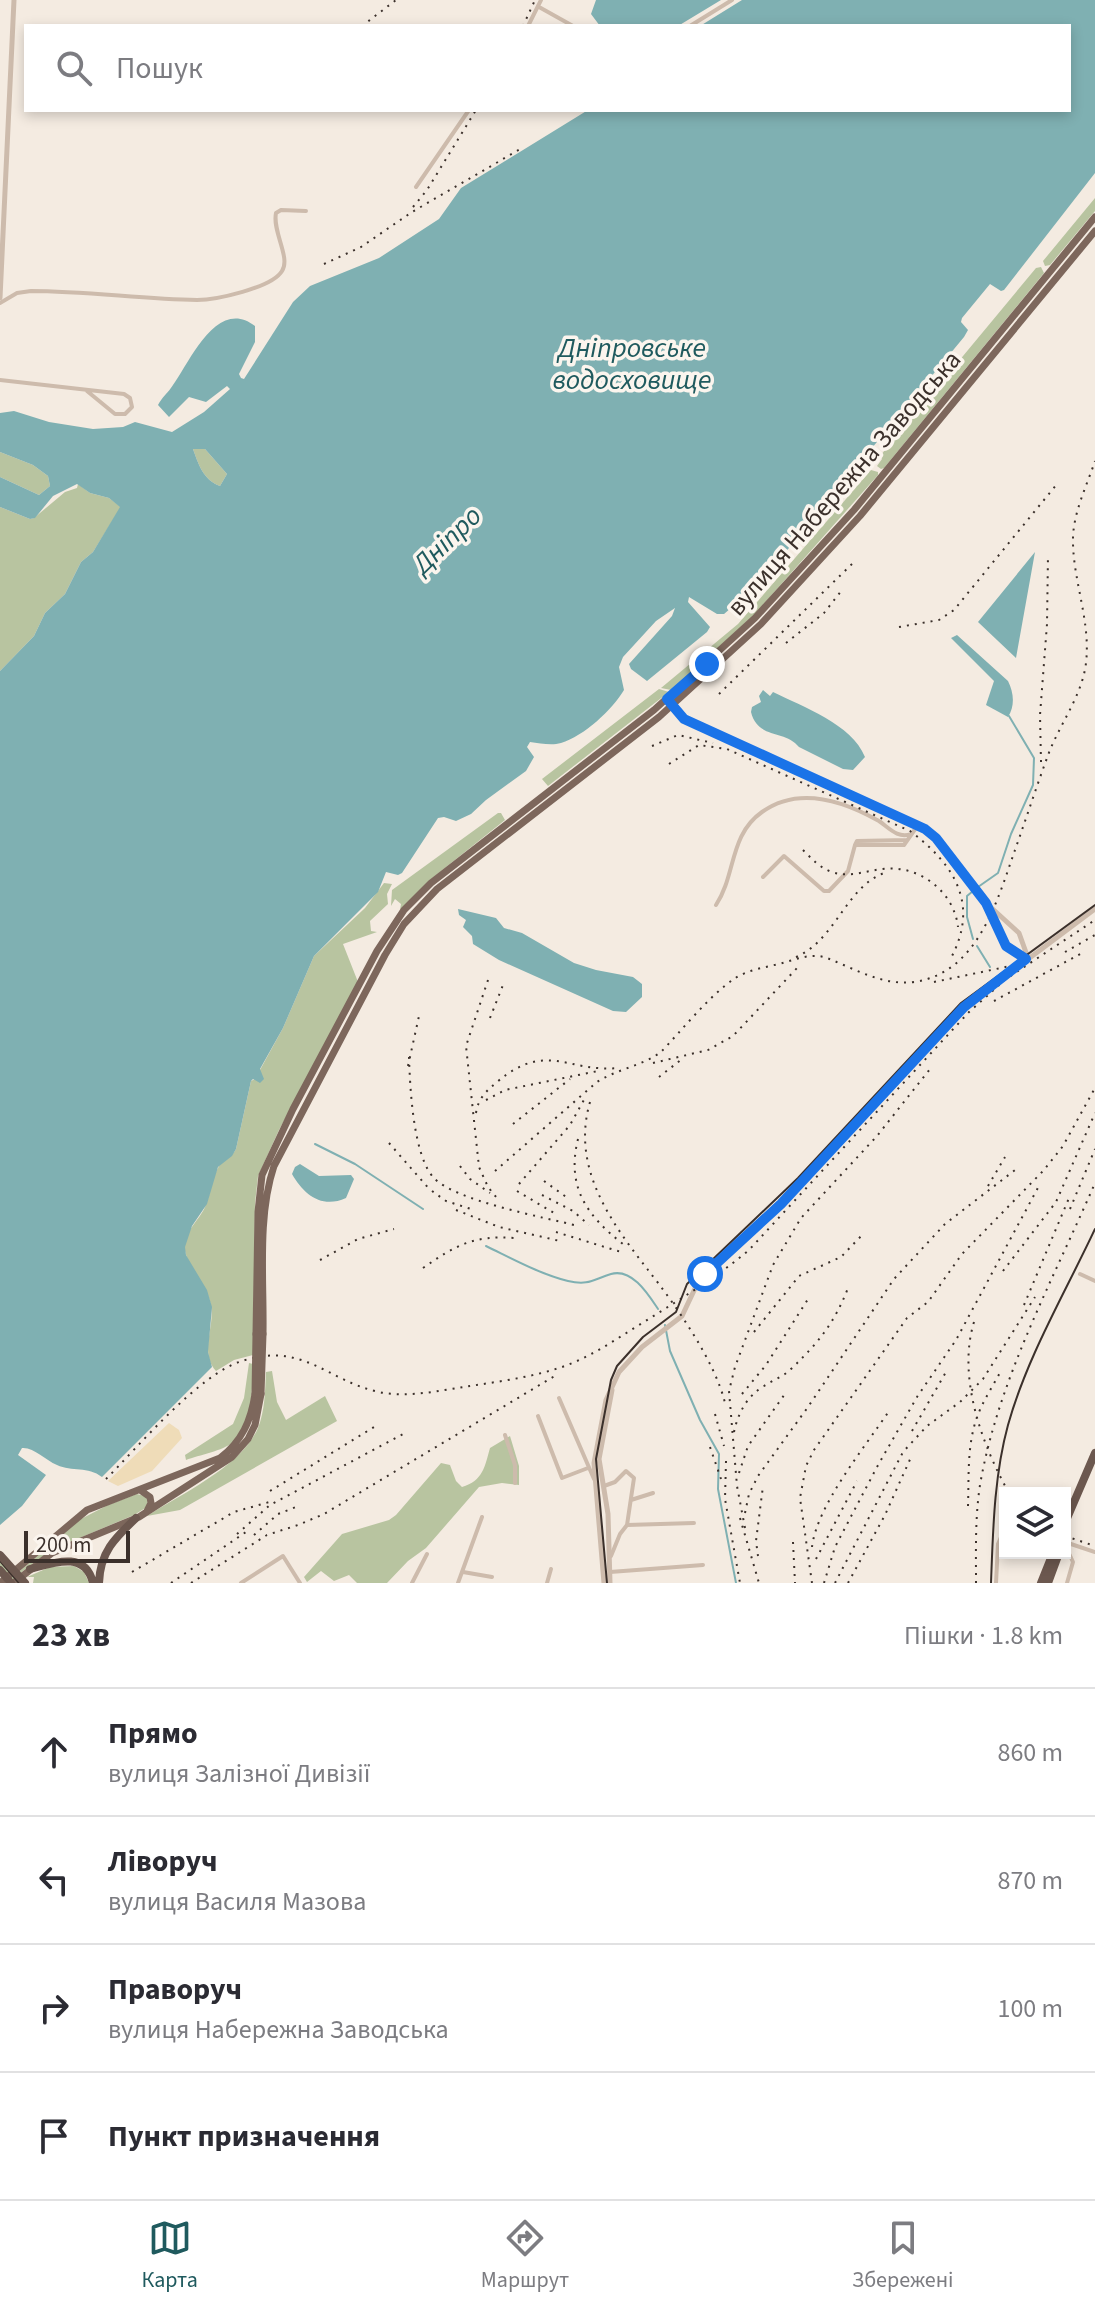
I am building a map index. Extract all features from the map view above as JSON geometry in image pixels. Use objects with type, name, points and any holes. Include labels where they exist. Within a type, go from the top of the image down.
[{"type":"highway","points":[[1071,1512],[1095,1453]]},
{"type":"highway","points":[[96,1583],[108,1547],[136,1518]]},
{"type":"highway","points":[[0,1555],[25,1583]]},
{"type":"highway","points":[[1041,1583],[1053,1559]]},
{"type":"highway","points":[[1048,1583],[1054,1559]]},
{"type":"highway","points":[[30,1569],[71,1561],[88,1570],[96,1583]]},
{"type":"highway","points":[[0,1570],[13,1583]]},
{"type":"main road","name":"вулиця Набережна Заводська","points":[[670,703],[808,561],[1095,217]]},
{"type":"main road","name":"вулиця Набережна Заводська","points":[[13,1583],[58,1550],[136,1518],[217,1468],[239,1451],[255,1425],[265,1213],[274,1166],[399,932],[418,907],[446,881],[745,640],[842,536],[1095,231]]},
{"type":"main road","name":"вулиця Набережна Заводська","points":[[0,1583],[80,1515],[102,1503],[213,1463],[227,1453],[239,1441],[248,1424],[258,1394]]},
{"type":"main road","points":[[137,1490],[150,1497],[151,1503],[145,1512]]},
{"type":"street","points":[[14,0],[0,300],[31,291],[213,299],[274,280],[285,265],[276,231],[276,213],[281,210],[306,211]]},
{"type":"street","points":[[529,24],[541,0]]},
{"type":"street","points":[[693,24],[732,0]]},
{"type":"street","points":[[539,7],[569,24]]},
{"type":"street","points":[[416,187],[468,112]]},
{"type":"street","points":[[0,380],[124,394],[131,401],[130,410],[125,414],[115,414],[87,391]]},
{"type":"street","points":[[670,703],[686,720],[918,825],[936,838],[986,903],[1019,933],[1027,958]]},
{"type":"street","points":[[716,905],[746,826],[770,806],[787,798],[820,798],[877,820],[900,836],[911,834]]},
{"type":"street","points":[[763,877],[784,856],[824,891],[829,891],[848,871],[855,845],[904,845],[918,825]]},
{"type":"street","points":[[986,903],[1006,946],[1027,958]]},
{"type":"street","points":[[607,1583],[594,1463],[606,1400],[616,1376],[642,1347],[685,1313],[695,1286],[705,1274],[781,1204],[964,1007],[1095,909]]},
{"type":"street","points":[[1080,1274],[1095,1281]]},
{"type":"street","points":[[611,1556],[599,1452],[616,1376]]},
{"type":"street","points":[[559,1398],[595,1481]]},
{"type":"street","points":[[538,1416],[562,1478],[588,1468]]},
{"type":"street","points":[[505,1435],[513,1454],[515,1483]]},
{"type":"street","points":[[602,1487],[615,1482],[626,1471],[634,1478],[627,1525],[607,1571]]},
{"type":"street","points":[[631,1500],[653,1493]]},
{"type":"street","points":[[458,1583],[482,1517]]},
{"type":"street","points":[[627,1525],[694,1523]]},
{"type":"street","points":[[1071,1546],[1095,1552]]},
{"type":"street","points":[[412,1583],[427,1554]]},
{"type":"street","points":[[996,1583],[999,1554]]},
{"type":"street","points":[[241,1583],[253,1580],[283,1556],[300,1583]]},
{"type":"street","points":[[1067,1583],[1073,1562],[1071,1558]]},
{"type":"street","points":[[607,1571],[703,1565]]},
{"type":"street","points":[[547,1583],[551,1569]]},
{"type":"street","points":[[463,1572],[492,1577]]},
{"type":"green space","points":[[1095,198],[1095,211],[1050,265],[1045,266],[1043,261]]},
{"type":"green space","points":[[1041,267],[1044,273],[884,468],[877,466],[882,459],[880,456],[1036,268]]},
{"type":"green space","points":[[193,449],[205,449],[227,474],[220,486],[205,475]]},
{"type":"green space","points":[[0,452],[33,465],[48,476],[50,486],[39,495],[0,477]]},
{"type":"green space","points":[[871,470],[878,472],[878,475],[753,616],[671,690],[661,688],[738,624]]},
{"type":"green space","points":[[78,484],[121,507],[93,552],[81,562],[65,594],[45,613],[34,636],[0,671],[0,507],[34,518],[65,492],[77,488]]},
{"type":"green space","points":[[659,689],[669,692],[548,786],[542,779]]},
{"type":"green space","points":[[498,813],[505,820],[431,879],[400,910],[401,904],[395,899],[391,906],[392,890]]},
{"type":"green space","points":[[384,883],[392,884],[387,894],[388,904],[370,921],[371,931],[377,932],[343,944],[358,982],[279,1130],[258,1176],[253,1355],[234,1360],[216,1371],[211,1364],[208,1348],[211,1306],[187,1258],[186,1238],[205,1207],[219,1166],[236,1149],[251,1081],[283,1028],[314,956],[365,908]]},
{"type":"green space","points":[[249,1363],[253,1364],[250,1405],[240,1434],[223,1448],[186,1460],[185,1455],[233,1424],[244,1398]]},
{"type":"green space","points":[[272,1371],[277,1402],[286,1420],[325,1396],[337,1421],[180,1510],[147,1516],[209,1478],[239,1455],[258,1428],[266,1372]]},
{"type":"green space","points":[[510,1436],[519,1466],[519,1485],[502,1483],[479,1487],[426,1548],[387,1583],[357,1583],[349,1575],[334,1581],[321,1571],[307,1582],[304,1577],[342,1534],[396,1515],[441,1463],[450,1465],[462,1487],[475,1481],[482,1472],[490,1448]]},
{"type":"green space","points":[[137,1494],[145,1496],[147,1507],[51,1550],[15,1577],[20,1583],[15,1583],[0,1566],[0,1560],[14,1576],[81,1519]]},
{"type":"green space","points":[[74,1566],[84,1572],[89,1583],[33,1583],[34,1577],[27,1577],[50,1567]]},
{"type":"sand","points":[[169,1423],[179,1430],[182,1438],[152,1471],[118,1486],[108,1481]]},
{"type":"water","points":[[596,0],[721,0],[681,24],[598,24],[591,14]]},
{"type":"water","name":"Дніпровське водосховище","points":[[742,0],[1095,0],[1095,173],[1004,290],[990,284],[962,318],[961,322],[968,330],[964,337],[760,583],[724,614],[717,614],[689,597],[688,602],[710,627],[647,681],[629,664],[672,616],[675,608],[656,621],[623,657],[619,667],[624,690],[605,714],[570,740],[549,744],[530,742],[527,747],[534,757],[526,771],[471,814],[456,821],[438,818],[402,873],[386,872],[378,892],[314,956],[283,1028],[260,1069],[264,1079],[260,1083],[251,1081],[236,1149],[218,1167],[207,1204],[192,1226],[185,1247],[186,1255],[207,1290],[212,1307],[208,1352],[212,1367],[102,1477],[91,1471],[63,1467],[22,1448],[18,1455],[46,1475],[22,1506],[0,1525],[0,671],[34,636],[45,613],[65,594],[81,562],[93,552],[120,507],[109,498],[90,493],[77,484],[53,496],[35,518],[30,519],[0,507],[0,477],[39,495],[50,486],[48,476],[33,465],[0,452],[0,413],[14,411],[49,422],[93,429],[123,427],[135,422],[172,432],[204,412],[230,389],[227,386],[206,402],[189,397],[169,417],[158,405],[196,349],[217,326],[228,319],[241,319],[255,326],[255,342],[239,374],[244,379],[293,302],[310,286],[379,258],[439,219],[461,188],[585,112],[1071,112],[1071,24],[703,24]],"holes":[[[193,449],[205,449],[227,474],[220,486],[214,483],[205,475]]]},
{"type":"water","points":[[1035,552],[1016,658],[978,622]]},
{"type":"water","points":[[957,635],[1008,681],[1013,699],[1008,717],[986,705],[994,681],[951,638]]},
{"type":"water","points":[[763,690],[770,696],[773,692],[798,704],[838,726],[859,745],[865,757],[853,770],[843,769],[787,738],[759,727],[751,712],[752,707],[761,702],[759,696]]},
{"type":"water","points":[[458,909],[496,918],[504,928],[522,933],[574,963],[633,977],[642,984],[642,997],[626,1012],[613,1011],[499,960],[473,944],[472,936],[463,927],[466,920],[459,915]]},
{"type":"water","points":[[300,1164],[319,1176],[351,1175],[354,1179],[346,1198],[329,1202],[308,1194],[292,1174]]},
{"type":"waterway","points":[[978,887],[998,873],[1033,785],[1034,758],[1009,716]]},
{"type":"waterway","points":[[973,891],[967,896],[967,917],[973,939]]},
{"type":"waterway","points":[[977,946],[990,967]]},
{"type":"waterway","points":[[315,1144],[355,1164],[423,1209]]},
{"type":"waterway","points":[[486,1246],[568,1281],[586,1282],[611,1274],[626,1275],[639,1284],[658,1309]]},
{"type":"waterway","points":[[665,1325],[670,1351],[700,1420],[719,1454],[718,1489],[736,1583]]},
{"type":"tram line","points":[[607,1583],[596,1459],[611,1380],[617,1366],[643,1337],[676,1312],[687,1284],[798,1178],[961,1003],[1095,905]]},
{"type":"tram line","points":[[991,1583],[997,1484],[1008,1425],[1036,1350],[1095,1229]]},
{"type":"tram line","points":[[0,1561],[19,1583]]},
{"type":"railway","points":[[365,24],[396,0]]},
{"type":"railway","points":[[524,24],[535,0]]},
{"type":"railway","points":[[413,207],[427,190],[475,112]]},
{"type":"railway","points":[[324,264],[361,247],[412,212],[522,148]]},
{"type":"railway","points":[[495,1171],[597,1082],[661,1052],[706,1003],[740,976],[817,956],[880,979],[914,982],[936,976],[954,965],[969,950],[992,912],[1047,758],[1084,676],[1086,631],[1073,537],[1078,508],[1095,461]]},
{"type":"railway","points":[[899,627],[939,620],[954,610],[1057,484]]},
{"type":"railway","points":[[1041,762],[1040,715],[1047,624],[1048,555]]},
{"type":"railway","points":[[719,694],[853,563]]},
{"type":"railway","points":[[786,643],[824,613],[842,590]]},
{"type":"railway","points":[[652,746],[678,735],[713,743]]},
{"type":"railway","points":[[669,764],[699,745],[727,749],[910,831],[939,857],[958,886],[963,919],[952,956]]},
{"type":"railway","points":[[803,850],[820,866],[838,874],[895,869],[921,876],[950,902],[958,927]]},
{"type":"railway","points":[[796,957],[821,939],[860,890],[884,873]]},
{"type":"railway","points":[[106,1479],[189,1395],[225,1368],[242,1361],[263,1356],[298,1359],[361,1387],[389,1394],[411,1394],[535,1374],[570,1364],[603,1348],[698,1288],[749,1250],[969,1012],[1006,979],[1095,920]]},
{"type":"railway","points":[[1065,952],[1095,935]]},
{"type":"railway","points":[[994,1001],[1082,953]]},
{"type":"railway","points":[[934,982],[1020,964]]},
{"type":"railway","points":[[653,1063],[708,1050],[733,1036],[798,967]]},
{"type":"railway","points":[[488,980],[466,1046],[479,1167],[496,1197]]},
{"type":"railway","points":[[490,1018],[503,985]]},
{"type":"railway","points":[[408,1066],[419,1016]]},
{"type":"railway","points":[[409,1057],[417,1137],[426,1166],[433,1177],[444,1186],[479,1201],[578,1226]]},
{"type":"railway","points":[[659,1077],[682,1059]]},
{"type":"railway","points":[[476,1113],[489,1089],[514,1070],[530,1063],[544,1060],[619,1068]]},
{"type":"railway","points":[[745,1528],[737,1486],[729,1391],[773,1265],[801,1218],[877,1136],[930,1069]]},
{"type":"railway","points":[[486,1100],[505,1090],[598,1071]]},
{"type":"railway","points":[[513,1124],[570,1079]]},
{"type":"railway","points":[[812,1583],[800,1498],[806,1466],[814,1450],[907,1318],[928,1302],[962,1254],[1043,1171],[1063,1146],[1095,1088]]},
{"type":"railway","points":[[519,1184],[570,1125],[585,1098]]},
{"type":"railway","points":[[590,1102],[585,1126],[586,1149],[598,1192],[620,1232],[693,1334],[713,1369],[725,1403]]},
{"type":"railway","points":[[1003,1271],[1056,1202],[1095,1113]]},
{"type":"railway","points":[[578,1139],[575,1172],[582,1199],[599,1223],[623,1244]]},
{"type":"railway","points":[[389,1143],[431,1191]]},
{"type":"railway","points":[[1070,1209],[1095,1149]]},
{"type":"railway","points":[[988,1186],[1005,1157]]},
{"type":"railway","points":[[460,1166],[470,1179],[490,1193]]},
{"type":"railway","points":[[745,1513],[749,1494],[758,1476],[894,1279],[945,1224],[1015,1170]]},
{"type":"railway","points":[[544,1181],[569,1199]]},
{"type":"railway","points":[[976,1583],[980,1485],[988,1446],[1028,1331],[1095,1183]]},
{"type":"railway","points":[[824,1583],[835,1547],[877,1467],[917,1397],[956,1340],[1040,1184]]},
{"type":"railway","points":[[432,1191],[446,1201],[471,1209]]},
{"type":"railway","points":[[517,1191],[554,1213]]},
{"type":"railway","points":[[542,1195],[573,1211],[589,1225]]},
{"type":"railway","points":[[1024,1305],[1069,1198]]},
{"type":"railway","points":[[456,1210],[499,1227],[560,1241]]},
{"type":"railway","points":[[320,1260],[358,1239],[394,1229]]},
{"type":"railway","points":[[556,1232],[621,1252]]},
{"type":"railway","points":[[754,1332],[799,1276],[841,1257],[864,1233]]},
{"type":"railway","points":[[423,1268],[466,1243],[488,1238],[515,1238]]},
{"type":"railway","points":[[734,1432],[748,1400],[801,1360],[831,1323],[848,1288]]},
{"type":"railway","points":[[742,1394],[766,1365],[810,1296]]},
{"type":"railway","points":[[835,1583],[903,1452],[927,1426],[960,1402],[983,1379],[1035,1297]]},
{"type":"railway","points":[[974,1322],[968,1365],[970,1388],[982,1432],[1006,1487]]},
{"type":"railway","points":[[968,1506],[973,1431],[981,1407],[1002,1369]]},
{"type":"railway","points":[[912,1431],[946,1372]]},
{"type":"railway","points":[[191,1583],[267,1535],[324,1514],[558,1374]]},
{"type":"railway","points":[[739,1473],[748,1446],[787,1391]]},
{"type":"railway","points":[[812,1547],[832,1495],[889,1411]]},
{"type":"railway","points":[[715,1414],[724,1446]]},
{"type":"railway","points":[[270,1491],[374,1427]]},
{"type":"railway","points":[[237,1534],[270,1505],[407,1432]]},
{"type":"railway","points":[[710,1447],[721,1479]]},
{"type":"railway","points":[[848,1583],[885,1515],[912,1455]]},
{"type":"railway","points":[[726,1461],[725,1499],[740,1583]]},
{"type":"railway","points":[[816,1559],[857,1481]]},
{"type":"railway","points":[[758,1556],[756,1541],[763,1486]]},
{"type":"railway","points":[[132,1572],[234,1512],[273,1501]]},
{"type":"railway","points":[[254,1535],[278,1514],[296,1507]]},
{"type":"railway","points":[[740,1518],[759,1583]]},
{"type":"railway","points":[[171,1583],[246,1532]]},
{"type":"railway","points":[[1071,1538],[1095,1546]]},
{"type":"railway","points":[[793,1542],[795,1583]]},
{"type":"route","points":[[705,1274],[781,1204],[964,1007],[1026,959],[1006,946],[986,903],[936,838],[925,829],[684,719],[667,699],[707,664]]},
{"type":"water label","name":"Дніпро","points":[[447,540]]}]
